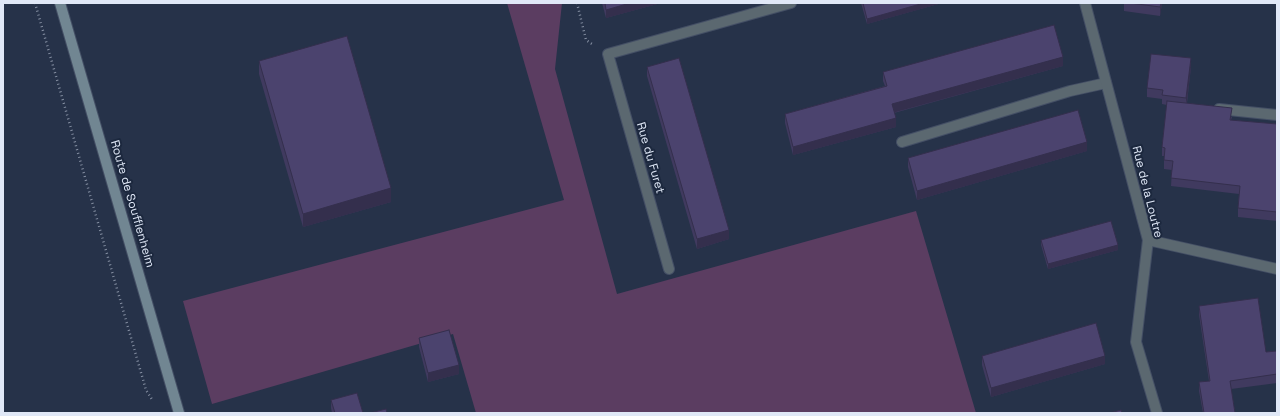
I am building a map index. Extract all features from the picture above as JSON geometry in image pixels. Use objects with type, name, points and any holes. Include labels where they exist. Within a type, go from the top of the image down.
[{"type":"main road","name":"Route de Soufflenheim","points":[[60,3],[179,412]]},
{"type":"street","points":[[608,54],[791,3]]},
{"type":"street","name":"Rue de la Loutre","points":[[1084,3],[1148,240],[1136,342],[1157,413]]},
{"type":"street","name":"Rue du Furet","points":[[608,54],[669,269]]},
{"type":"street","points":[[902,142],[1070,91],[1106,83]]},
{"type":"street","points":[[1213,108],[1277,115]]},
{"type":"street","points":[[1148,240],[1277,269]]},
{"type":"path","points":[[35,3],[146,390],[161,412],[179,412]]},
{"type":"path","points":[[577,3],[586,40],[608,54]]},
{"type":"shaded area","points":[[507,3],[562,3],[555,69],[617,294],[916,211],[976,413],[476,413],[453,334],[212,404],[183,301],[564,200]]},
{"type":"building","points":[[605,3],[630,3],[606,10]]},
{"type":"building","points":[[863,3],[924,3],[867,19]]},
{"type":"building","points":[[1130,3],[1161,3],[1160,7]]},
{"type":"building","points":[[1054,25],[1063,57],[892,104],[896,118],[793,147],[785,114],[887,86],[883,72]]},
{"type":"building","points":[[347,36],[391,188],[303,214],[259,61]]},
{"type":"building","points":[[1151,54],[1191,58],[1186,98],[1162,95],[1163,90],[1147,88]]},
{"type":"building","points":[[679,58],[729,230],[697,239],[647,67]]},
{"type":"building","points":[[1167,101],[1232,108],[1230,120],[1277,124],[1277,212],[1238,208],[1240,186],[1171,178],[1173,161],[1164,160],[1165,148],[1162,147]]},
{"type":"building","points":[[1078,110],[1087,142],[917,191],[908,158]]},
{"type":"building","points":[[1111,221],[1118,245],[1048,264],[1041,240]]},
{"type":"building","points":[[1258,298],[1266,352],[1277,351],[1277,374],[1230,381],[1235,413],[1204,413],[1199,382],[1210,381],[1199,306]]},
{"type":"building","points":[[1096,323],[1105,356],[991,388],[982,356]]},
{"type":"building","points":[[449,330],[459,365],[428,373],[419,338]]},
{"type":"building","points":[[357,393],[363,413],[335,413],[331,400]]},
{"type":"building","points":[[386,409],[387,413],[370,413]]},
{"type":"building","points":[[1121,410],[1122,413],[1110,413]]}]
